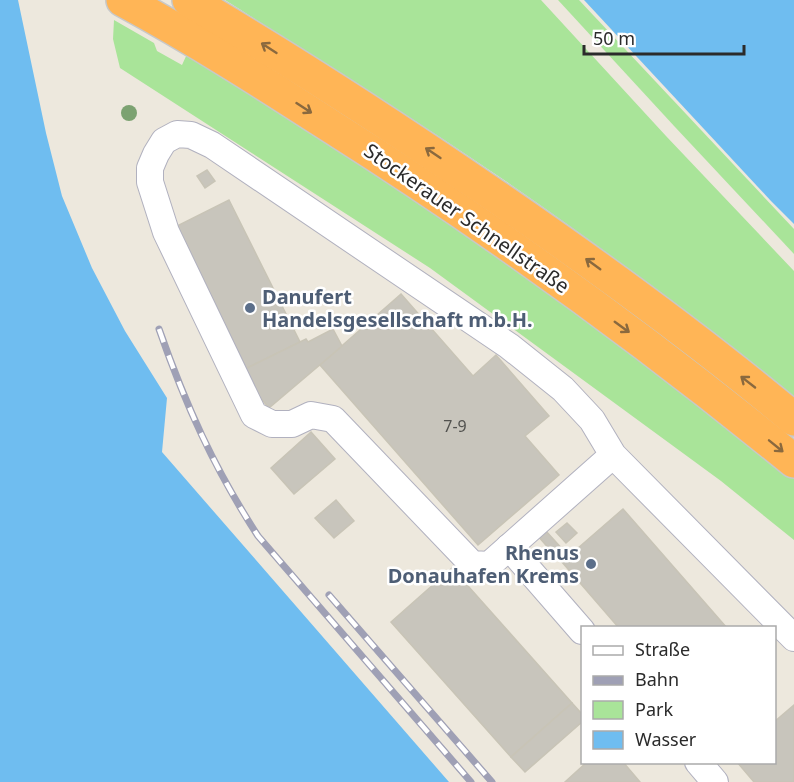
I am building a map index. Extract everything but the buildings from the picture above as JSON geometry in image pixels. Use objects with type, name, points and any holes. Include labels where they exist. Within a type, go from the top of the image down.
[{"type":"highway","name":"Stockerauer Schnellstraße","points":[[123,0],[165,22],[394,166],[541,267],[654,350],[794,461]]},
{"type":"highway","name":"Stockerauer Schnellstraße","points":[[189,0],[412,139],[560,240],[675,325],[794,418]]},
{"type":"lane","points":[[613,455],[489,565],[472,564],[333,419],[311,415],[292,424],[272,424],[254,415],[166,232],[150,182],[150,168],[164,141],[177,134],[191,135],[212,145],[509,346],[563,389],[592,420],[613,455],[794,638]]},
{"type":"lane","points":[[509,547],[581,630]]},
{"type":"lane","points":[[700,764],[715,782]]},
{"type":"green space","points":[[225,0],[541,0],[794,271],[794,399],[655,290],[529,197],[400,111]]},
{"type":"green space","points":[[558,0],[579,0],[794,229],[794,254],[675,127]]},
{"type":"green space","points":[[114,20],[154,43],[157,51],[182,65],[187,54],[387,178],[534,279],[754,446],[794,479],[794,540],[721,481],[430,268],[120,68],[113,39]]},
{"type":"water","points":[[0,0],[18,0],[46,133],[62,196],[92,268],[125,331],[167,398],[162,452],[449,782],[0,782]]},
{"type":"water","points":[[584,0],[794,0],[794,224],[771,201]]},
{"type":"railway","points":[[159,329],[202,436],[258,536],[471,782]]},
{"type":"railway","points":[[329,595],[492,782]]},
{"type":"place","name":"Danufert Handelsgesellschaft m.b.H.","points":[[250,308]]},
{"type":"place","name":"Rhenus Donauhafen Krems","points":[[591,564]]}]
